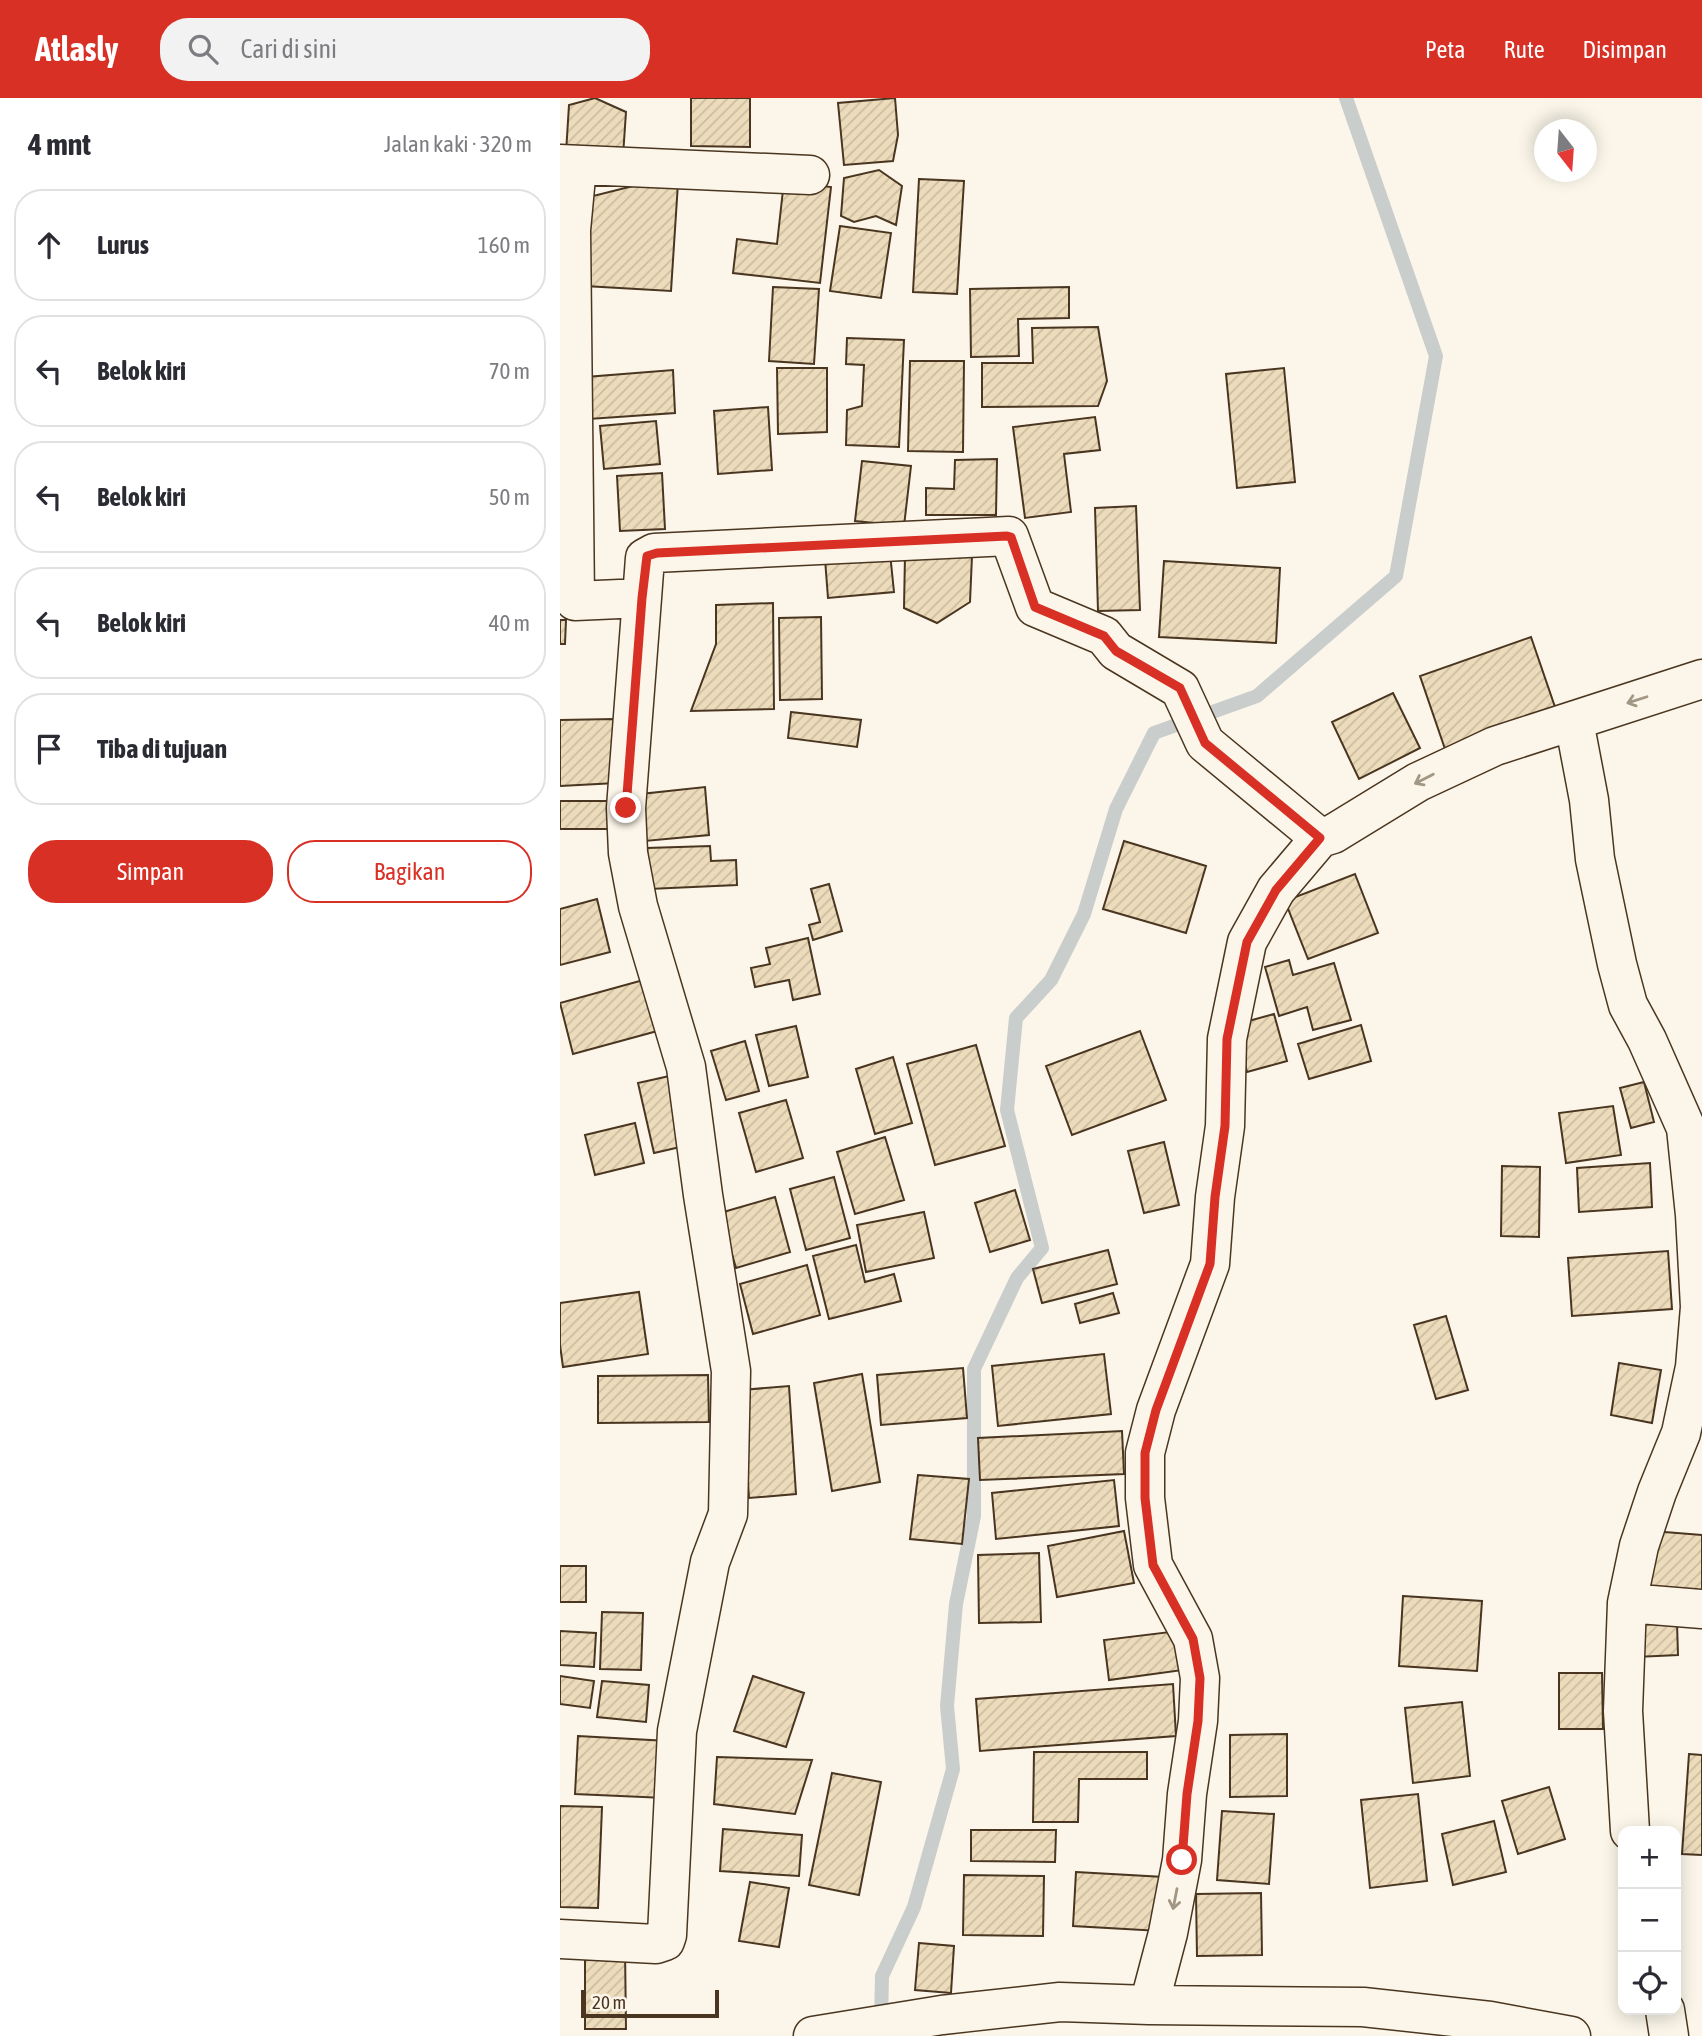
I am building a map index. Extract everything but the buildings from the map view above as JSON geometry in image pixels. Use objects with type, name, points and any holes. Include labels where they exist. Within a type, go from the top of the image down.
[{"type":"street","points":[[642,598],[567,601],[572,230],[568,165],[810,175]]},
{"type":"street","points":[[560,1939],[656,1944],[665,1941],[667,1936],[677,1731],[710,1562],[728,1514],[731,1371],[686,1067],[638,906],[628,853],[626,808],[645,558],[654,553],[1011,537],[1035,607],[1104,636],[1116,651],[1180,688],[1205,743],[1320,838]]},
{"type":"street","points":[[1149,2005],[1168,1933],[1182,1860],[1187,1794],[1198,1721],[1200,1678],[1193,1639],[1153,1565],[1145,1498],[1145,1453],[1156,1410],[1210,1264],[1215,1197],[1225,1126],[1227,1039],[1247,942],[1276,890],[1320,838],[1332,834],[1418,782],[1495,746],[1702,679]]},
{"type":"street","points":[[1574,721],[1589,800],[1595,859],[1628,1005],[1647,1040],[1686,1128],[1695,1215],[1700,1307],[1695,1367],[1681,1433],[1644,1532],[1627,1603],[1623,1711],[1630,1826]]},
{"type":"street","points":[[1627,1603],[1702,1609]]},
{"type":"street","points":[[813,2036],[942,2015],[1060,2002],[1363,2007],[1490,2021],[1571,2036]]},
{"type":"street","points":[[1666,2015],[1669,2036]]},
{"type":"waterway","points":[[881,2024],[882,1976],[914,1907],[953,1769],[947,1706],[956,1604],[974,1516],[974,1369],[1017,1278],[1042,1248],[1007,1110],[1016,1018],[1051,980],[1084,914],[1116,809],[1154,733],[1257,696],[1396,576],[1436,356],[1346,98]]},
{"type":"route","points":[[626,808],[647,556],[657,553],[1007,536],[1011,537],[1035,607],[1104,636],[1116,651],[1180,688],[1205,743],[1320,838],[1276,890],[1247,942],[1227,1039],[1225,1126],[1215,1197],[1210,1264],[1156,1410],[1145,1453],[1145,1498],[1153,1565],[1193,1639],[1200,1678],[1198,1721],[1187,1794],[1182,1860]]}]
